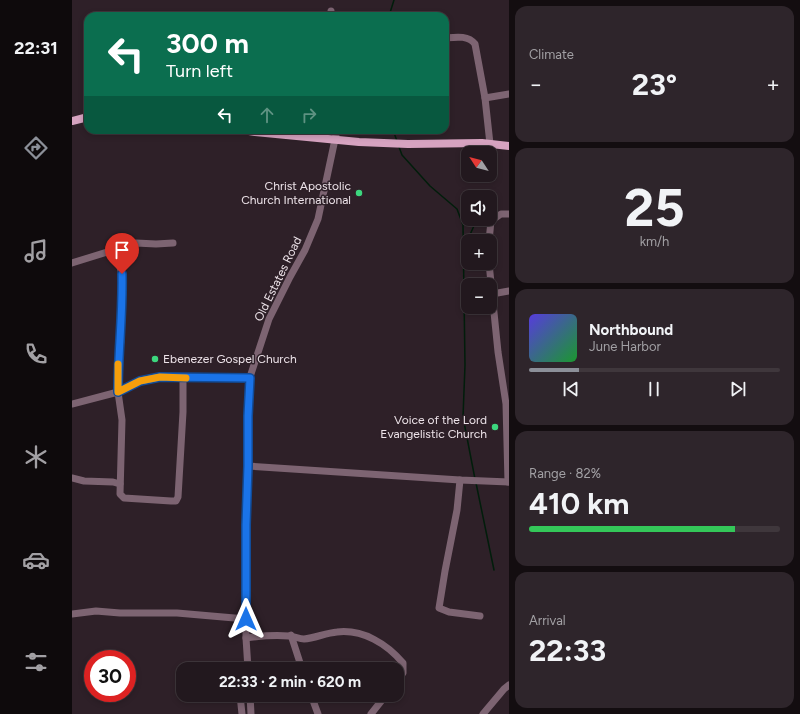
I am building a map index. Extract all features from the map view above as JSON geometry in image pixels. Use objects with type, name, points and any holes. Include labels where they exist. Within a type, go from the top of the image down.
[{"type":"main road","points":[[72,121],[84,118]]},
{"type":"main road","points":[[276,134],[386,143],[482,143],[509,146]]},
{"type":"street","points":[[449,38],[463,37],[472,40],[475,44],[485,98],[490,144]]},
{"type":"street","points":[[485,98],[509,94]]},
{"type":"street","name":"Old Estates Road","points":[[248,662],[246,638],[246,525],[250,378],[269,319],[305,250],[318,219],[336,134]]},
{"type":"street","points":[[490,234],[491,221],[501,214],[509,214]]},
{"type":"street","points":[[72,263],[136,243],[173,243]]},
{"type":"street","points":[[115,250],[122,274],[121,341],[118,362],[118,392],[122,420],[120,494],[124,498],[176,501],[178,498],[183,378]]},
{"type":"street","points":[[497,293],[509,291]]},
{"type":"street","points":[[248,466],[509,482],[508,404],[498,352],[494,314]]},
{"type":"street","points":[[72,404],[118,392],[140,381],[160,377],[250,378]]},
{"type":"street","points":[[72,478],[84,481],[113,482],[120,484]]},
{"type":"street","points":[[460,480],[457,510],[439,608],[449,612],[480,616]]},
{"type":"street","points":[[72,614],[96,611],[120,613],[177,613],[246,619]]},
{"type":"street","points":[[246,638],[291,636],[302,639],[338,632],[356,632],[369,636],[390,651],[402,662]]},
{"type":"street","points":[[291,636],[300,662]]},
{"type":"street","points":[[483,714],[509,685]]},
{"type":"street","points":[[241,702],[242,714]]},
{"type":"street","points":[[250,702],[251,714]]},
{"type":"street","points":[[314,702],[318,714]]},
{"type":"street","points":[[376,712],[382,702]]},
{"type":"waterway","points":[[390,12],[394,0]]},
{"type":"waterway","points":[[394,134],[397,141]]},
{"type":"waterway","points":[[399,147],[402,155],[430,186],[457,209],[463,225],[465,365],[463,417],[475,479]]},
{"type":"waterway","points":[[470,234],[474,226]]},
{"type":"waterway","points":[[476,483],[494,570]]},
{"type":"slow traffic","points":[[118,364],[118,392],[140,381],[160,377],[186,378]]},
{"type":"place","name":"Christ Apostolic Church International","points":[[359,193]]},
{"type":"place","name":"Ebenezer Gospel Church","points":[[155,359]]},
{"type":"place","name":"Voice of the Lord Evangelistic Church","points":[[495,427]]},
{"type":"route","points":[[122,274],[121,341],[118,362],[118,392],[140,381],[160,377],[250,378],[246,525],[246,619]]}]
